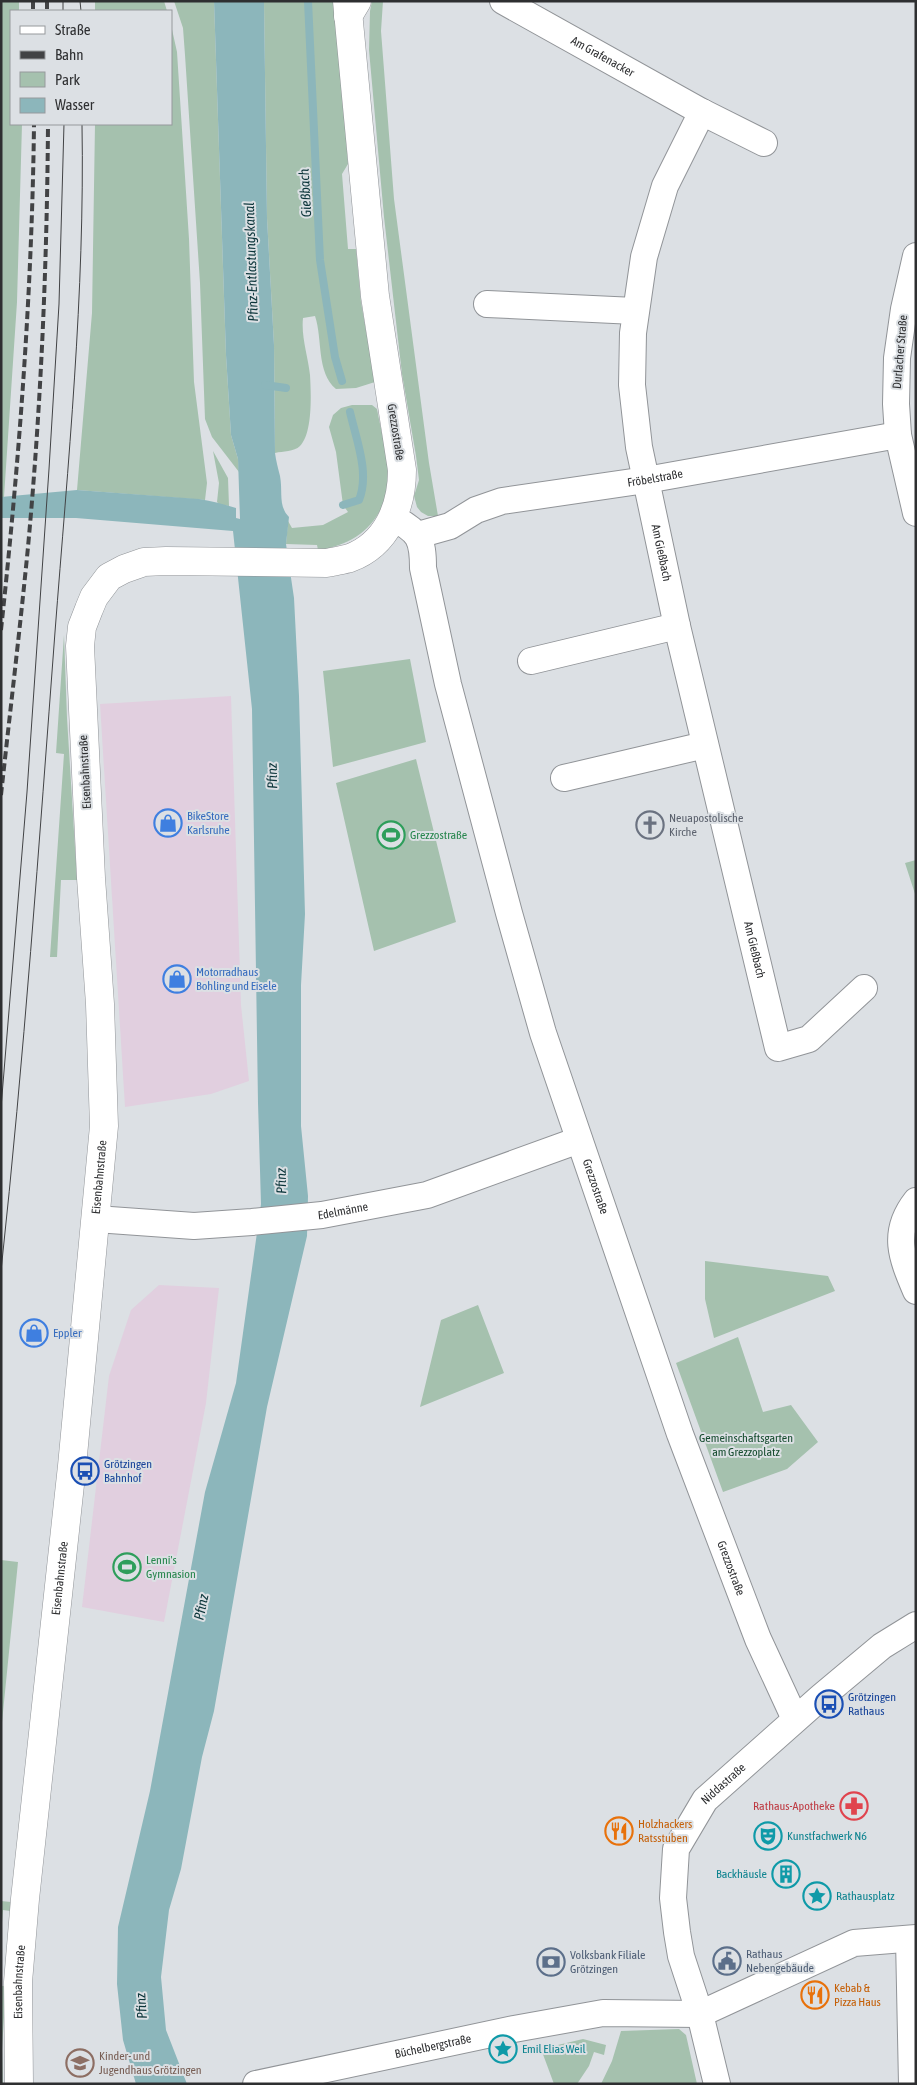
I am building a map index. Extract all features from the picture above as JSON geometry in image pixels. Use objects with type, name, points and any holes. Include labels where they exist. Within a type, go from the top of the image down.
[{"type":"street","name":"Am Grafenacker","points":[[503,1],[702,112],[764,143]]},
{"type":"street","name":"Grezzostraße","points":[[351,6],[375,296],[402,470],[402,490],[393,518]]},
{"type":"street","points":[[646,480],[639,447],[632,385],[635,311],[644,257],[665,186],[702,112]]},
{"type":"street","name":"Durlacher Straße","points":[[916,256],[904,309],[897,358],[896,404],[900,442],[916,513]]},
{"type":"street","points":[[487,304],[635,311]]},
{"type":"street","name":"Fröbelstraße","points":[[418,535],[450,526],[476,510],[502,501],[900,442]]},
{"type":"street","name":"Am Gießbach","points":[[646,480],[677,626],[778,1048],[809,1039],[864,988]]},
{"type":"street","points":[[393,518],[407,525],[418,535]]},
{"type":"street","name":"Eisenbahnstraße","points":[[19,2084],[18,1982],[25,1899],[104,1126],[100,1004],[81,701],[80,646],[82,627],[98,592],[109,577],[124,569],[144,562],[301,563],[327,562],[349,558],[370,547],[393,518]]},
{"type":"street","name":"Grezzostraße","points":[[418,535],[423,548],[423,568],[448,684],[543,1033],[653,1358],[758,1639],[794,1719]]},
{"type":"street","points":[[531,661],[677,626]]},
{"type":"street","points":[[564,778],[705,745]]},
{"type":"street","name":"Edelmänne","points":[[96,1219],[194,1226],[310,1216],[427,1195],[579,1140]]},
{"type":"street","points":[[916,1201],[910,1209],[900,1238],[902,1257],[916,1291]]},
{"type":"street","name":"Niddastraße","points":[[716,2084],[700,2014],[681,1956],[673,1898],[676,1849],[705,1800],[794,1719],[882,1646],[916,1625]]},
{"type":"street","points":[[700,2014],[854,1943],[912,1939],[912,2084]]},
{"type":"street","name":"Büchelbergstraße","points":[[256,2084],[514,2029],[603,2013],[700,2014]]},
{"type":"shaded area","points":[[231,696],[241,1005],[249,1081],[211,1094],[125,1107],[100,704]]},
{"type":"shaded area","points":[[159,1285],[219,1288],[206,1403],[164,1622],[82,1607],[109,1376],[131,1310]]},
{"type":"green space","points":[[1,1],[19,1],[19,10],[10,10],[10,125],[22,125],[17,302],[4,497],[1,497]]},
{"type":"green space","points":[[95,1],[164,1],[167,10],[95,10]]},
{"type":"green space","points":[[174,1],[214,1],[226,355],[231,435],[238,459],[239,472],[212,437],[205,419],[200,283],[183,28]]},
{"type":"green space","points":[[264,1],[335,1],[348,164],[342,174],[348,249],[356,249],[361,302],[375,382],[356,388],[336,389],[325,374],[315,316],[303,318],[311,402],[307,432],[298,448],[275,453],[274,345],[267,218]]},
{"type":"green space","points":[[372,1],[383,1],[381,31],[394,199],[429,463],[438,516],[428,516],[421,512],[417,507],[414,496],[419,480],[402,374],[384,217],[369,50]]},
{"type":"green space","points":[[172,30],[177,52],[189,239],[194,382],[207,483],[205,500],[77,490],[92,313],[95,125],[172,125]]},
{"type":"green space","points":[[352,405],[372,405],[377,409],[388,469],[386,492],[382,506],[376,518],[367,528],[345,543],[318,550],[317,545],[286,544],[288,521],[292,528],[323,525],[348,512],[343,505],[336,452],[329,427],[333,415],[341,408]]},
{"type":"green space","points":[[213,451],[228,478],[229,506],[220,505],[217,502],[219,483]]},
{"type":"green space","points":[[64,635],[77,880],[61,880],[57,957],[50,957],[64,754],[56,753]]},
{"type":"green space","points":[[410,659],[426,742],[333,767],[323,671]]},
{"type":"green space","name":"Grezzostraße","points":[[416,759],[456,922],[374,951],[336,783]]},
{"type":"green space","points":[[916,860],[916,897],[905,863]]},
{"type":"green space","points":[[705,1261],[828,1276],[835,1291],[714,1338],[705,1299]]},
{"type":"green space","points":[[478,1305],[504,1373],[420,1407],[441,1320]]},
{"type":"green space","name":"Gemeinschaftsgarten am Grezzoplatz","points":[[738,1337],[763,1412],[791,1405],[818,1442],[787,1469],[723,1492],[676,1363]]},
{"type":"green space","points":[[1,1560],[18,1562],[1,1732]]},
{"type":"green space","points":[[1,1901],[11,1902],[10,1911],[3,1910],[1,1934]]},
{"type":"green space","points":[[1,1986],[6,1986],[2,2049],[3,2084],[1,2084]]},
{"type":"green space","points":[[679,2029],[686,2035],[697,2084],[601,2084],[612,2061],[621,2031]]},
{"type":"green space","points":[[583,2039],[606,2045],[604,2055],[594,2052],[589,2066],[577,2084],[554,2084],[541,2049]]},
{"type":"water","points":[[214,1],[264,1],[267,218],[274,345],[275,453],[280,476],[283,508],[289,517],[286,544],[294,598],[299,696],[305,914],[301,985],[301,1126],[308,1196],[307,1236],[267,1407],[214,1711],[202,1757],[181,1869],[169,1910],[161,1977],[166,2030],[187,2084],[136,2084],[123,2040],[117,1984],[118,1927],[150,1791],[205,1492],[236,1383],[261,1204],[252,709],[233,531],[76,518],[1,518],[1,497],[77,490],[199,499],[236,508],[236,518],[240,519],[238,459],[231,435],[226,355]]},
{"type":"waterway","name":"Gießbach","points":[[308,1],[320,260],[335,357],[342,381]]},
{"type":"waterway","points":[[265,385],[286,388]]},
{"type":"waterway","name":"Gießbach","points":[[343,505],[359,500],[363,479],[361,456],[350,412]]},
{"type":"tram line","points":[[63,1],[63,10]]},
{"type":"tram line","points":[[80,1],[81,10]]},
{"type":"tram line","points":[[1,1108],[27,792],[49,469],[59,304],[64,125]]},
{"type":"tram line","points":[[1,1271],[31,952],[70,442],[81,251],[82,125]]},
{"type":"railway","points":[[33,1],[33,10]]},
{"type":"railway","points":[[47,1],[47,10]]},
{"type":"railway","points":[[1,630],[24,377],[31,251],[34,125]]},
{"type":"railway","points":[[1,795],[28,547],[40,388],[45,283],[48,125]]},
{"type":"place","name":"BikeStore Karlsruhe","points":[[168,823]]},
{"type":"place","name":"Neuapostolische Kirche","points":[[650,825]]},
{"type":"place","name":"Grezzostraße","points":[[391,835]]},
{"type":"place","name":"Motorradhaus Bohling und Eisele","points":[[177,979]]},
{"type":"place","name":"Eppler","points":[[34,1333]]},
{"type":"place","name":"Grötzingen Bahnhof","points":[[85,1471]]},
{"type":"place","name":"Lenni's Gymnasion","points":[[127,1567]]},
{"type":"place","name":"Grötzingen Rathaus","points":[[829,1704]]},
{"type":"place","name":"Rathaus-Apotheke","points":[[854,1806]]},
{"type":"place","name":"Holzhackers Ratsstuben","points":[[619,1831]]},
{"type":"place","name":"Kunstfachwerk N6","points":[[768,1836]]},
{"type":"place","name":"Backhäusle","points":[[786,1874]]},
{"type":"place","name":"Rathausplatz","points":[[817,1896]]},
{"type":"place","name":"Rathaus Nebengebäude","points":[[727,1961]]},
{"type":"place","name":"Volksbank Filiale Grötzingen","points":[[551,1962]]},
{"type":"place","name":"Kebab & Pizza Haus","points":[[815,1995]]},
{"type":"place","name":"Emil Elias Weil","points":[[503,2049]]},
{"type":"place","name":"Kinder- und Jugendhaus Grötzingen","points":[[80,2063]]},
{"type":"water label","name":"Pfinz-Entlastungskanal","points":[[251,262]]},
{"type":"water label","name":"Pfinz","points":[[272,776]]},
{"type":"water label","name":"Pfinz","points":[[281,1181]]},
{"type":"water label","name":"Pfinz","points":[[201,1607]]},
{"type":"water label","name":"Pfinz","points":[[141,2006]]}]
